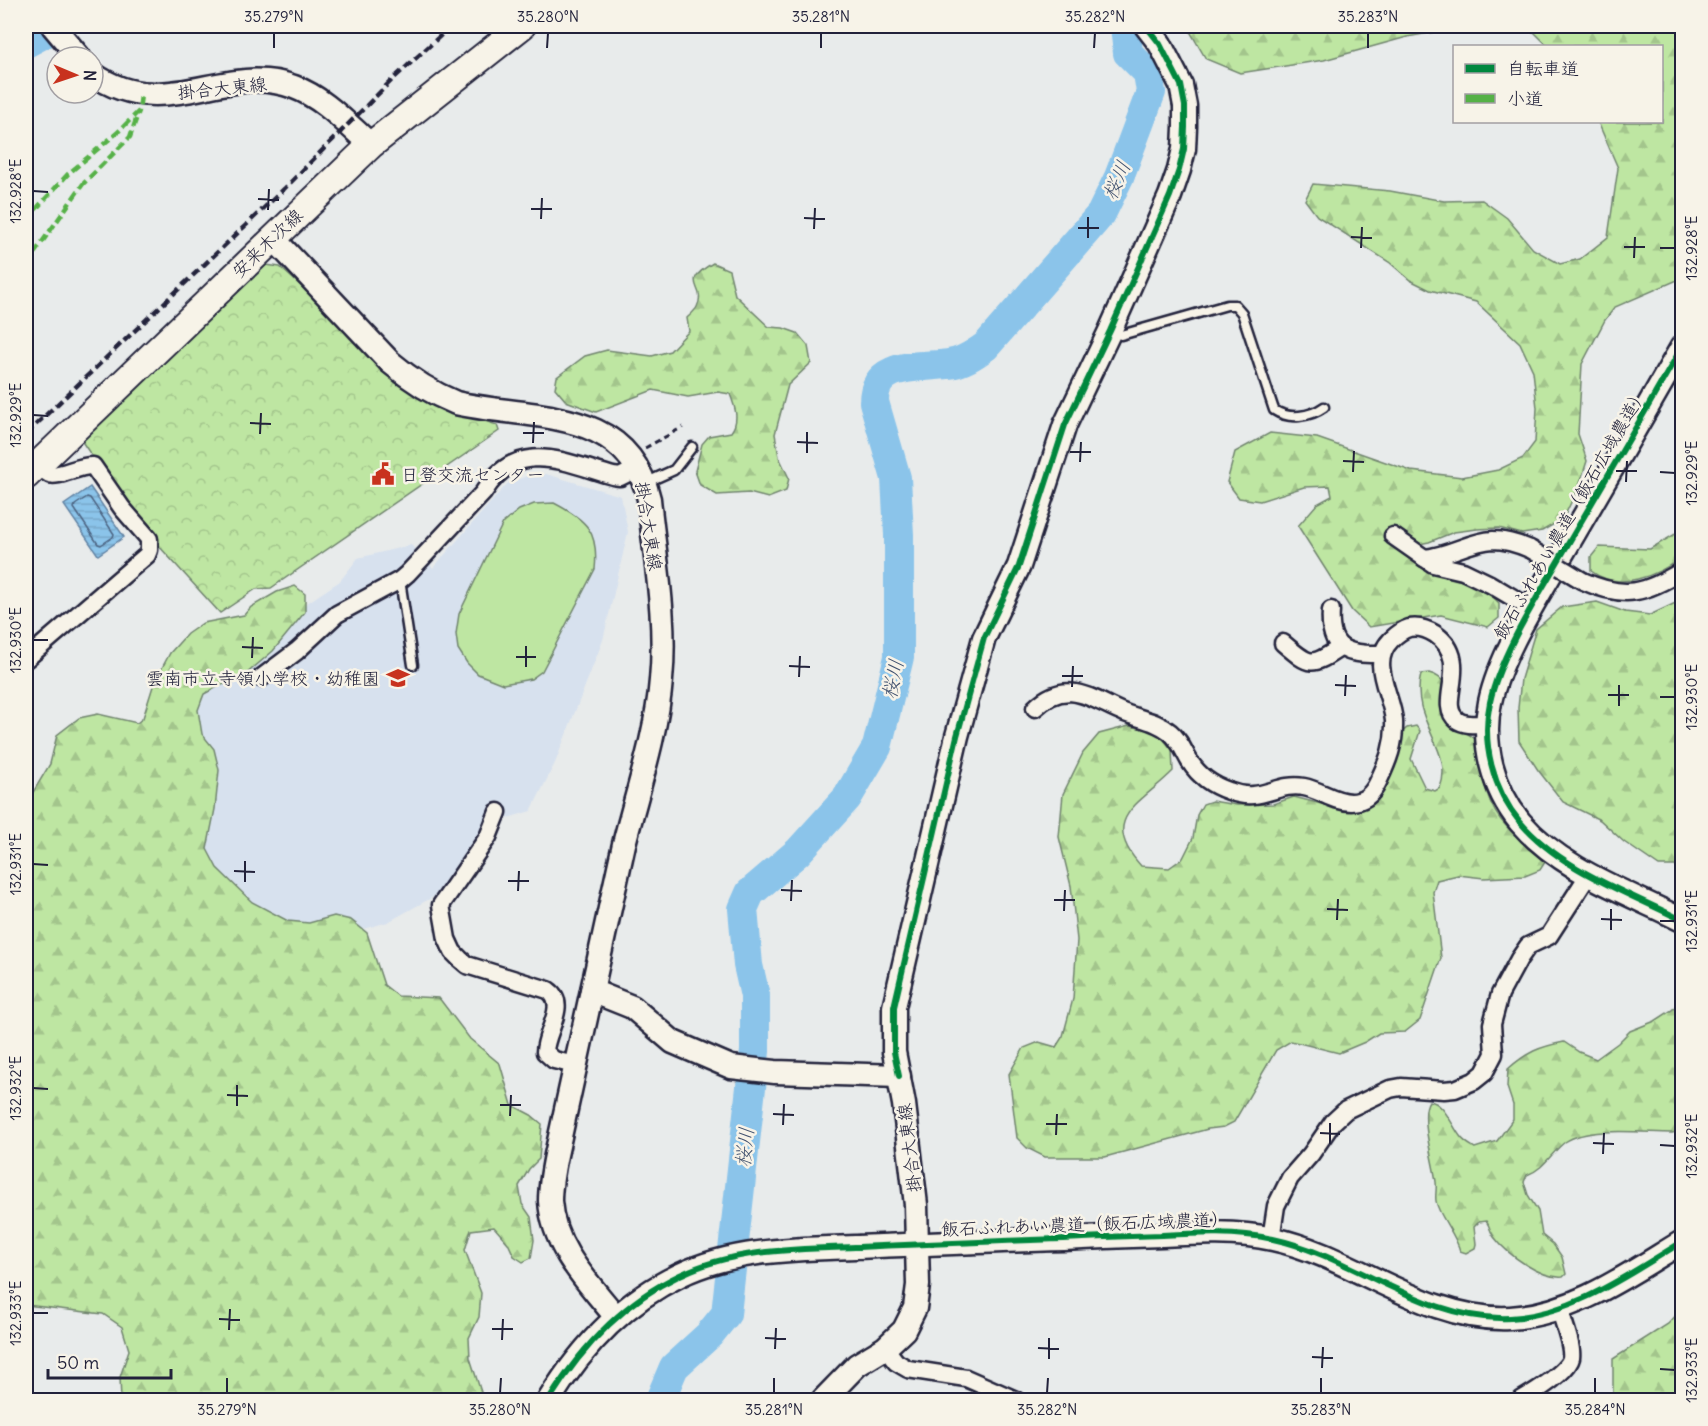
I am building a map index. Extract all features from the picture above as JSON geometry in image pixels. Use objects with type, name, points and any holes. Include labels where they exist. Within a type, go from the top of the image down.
[{"type":"main road","name":"安来木次線","points":[[31,470],[371,145],[522,26]]},
{"type":"street","points":[[53,26],[69,45]]},
{"type":"street","name":"掛合大東線","points":[[824,1401],[857,1365],[885,1348],[904,1330],[915,1308],[918,1285],[916,1205],[904,1104],[894,1052],[894,1007],[957,736],[984,638],[1018,567],[1065,425],[1110,331],[1170,196],[1179,170],[1184,149],[1185,106],[1181,85],[1160,45],[1146,26]]},
{"type":"street","name":"掛合大東線","points":[[105,81],[121,90],[141,95],[170,94],[254,81],[292,86],[322,101],[371,145]]},
{"type":"street","name":"掛合大東線","points":[[273,238],[390,362],[411,379],[456,403],[566,420],[584,426],[605,435],[642,466],[649,499],[660,604],[663,646],[661,681],[654,722],[556,1155],[550,1200],[552,1216],[563,1246],[573,1264],[616,1317]]},
{"type":"street","name":"飯石ふれあい農道（飯石広域農道）","points":[[1683,347],[1504,659],[1490,704],[1488,724],[1488,749],[1495,778],[1520,821],[1563,859],[1683,920]]},
{"type":"street","points":[[261,678],[297,651],[337,614],[400,580],[483,493],[492,477],[516,462],[540,457],[620,477],[642,466]]},
{"type":"street","points":[[26,659],[138,563],[150,550],[149,539],[122,508],[93,466],[78,467],[55,475],[31,470]]},
{"type":"street","points":[[1393,536],[1432,564],[1463,572],[1490,584],[1532,609]]},
{"type":"street","points":[[1424,558],[1442,556],[1492,540],[1515,543],[1530,549],[1604,591],[1650,589],[1683,571]]},
{"type":"street","points":[[1330,610],[1331,631],[1341,647],[1353,653],[1382,654]]},
{"type":"street","points":[[1035,708],[1056,693],[1081,692],[1125,713],[1149,720],[1171,733],[1200,774],[1230,792],[1252,796],[1292,786],[1305,787],[1339,800],[1355,802],[1370,795],[1393,747],[1393,711],[1381,672],[1384,647],[1399,632],[1418,627],[1438,636],[1446,645],[1454,662],[1455,670],[1449,701],[1450,712],[1457,720],[1464,723],[1488,724]]},
{"type":"street","points":[[1283,643],[1307,662],[1319,662],[1341,647]]},
{"type":"street","points":[[498,812],[488,837],[441,905],[447,939],[453,952],[467,965],[553,993],[557,1009],[545,1043],[545,1052],[554,1060],[576,1065]]},
{"type":"street","points":[[1271,1239],[1276,1206],[1290,1178],[1311,1154],[1333,1122],[1346,1110],[1390,1089],[1401,1087],[1455,1089],[1474,1081],[1484,1073],[1494,1054],[1492,1024],[1500,994],[1528,946],[1549,936],[1589,874]]},
{"type":"street","points":[[592,991],[632,1007],[673,1042],[730,1067],[755,1071],[899,1076]]},
{"type":"street","name":"飯石ふれあい農道（飯石広域農道）","points":[[549,1401],[568,1370],[616,1317],[661,1285],[681,1274],[716,1261],[754,1255],[812,1248],[1221,1233],[1271,1239],[1318,1252],[1422,1301],[1470,1314],[1508,1318],[1559,1308],[1588,1297],[1683,1242]]},
{"type":"street","points":[[1521,1401],[1563,1371],[1569,1364],[1570,1350],[1559,1308]]},
{"type":"street","points":[[885,1348],[896,1362],[908,1369],[966,1378],[1016,1401]]},
{"type":"lane","points":[[1110,331],[1121,335],[1227,305],[1235,305],[1242,313],[1274,410],[1283,415],[1306,416],[1324,407]]},
{"type":"lane","points":[[642,466],[674,470],[692,447]]},
{"type":"lane","points":[[400,580],[413,665]]},
{"type":"path","points":[[642,466],[683,427]]},
{"type":"shaded area","name":"雲南市立寺領小学校・幼稚園","points":[[546,474],[621,496],[628,532],[603,640],[555,763],[531,811],[491,823],[467,864],[433,897],[388,922],[287,951],[219,907],[169,713],[246,644],[340,581],[358,558],[411,545],[433,568],[507,484],[527,476]]},
{"type":"green space","points":[[1190,26],[1682,26],[1682,278],[1615,307],[1605,320],[1582,364],[1578,434],[1587,461],[1579,486],[1563,519],[1542,531],[1522,534],[1499,528],[1454,532],[1414,545],[1409,555],[1435,573],[1483,587],[1499,603],[1499,618],[1488,627],[1441,615],[1369,627],[1352,611],[1298,526],[1317,504],[1332,496],[1330,486],[1304,487],[1260,501],[1239,498],[1227,482],[1235,452],[1270,433],[1317,438],[1411,471],[1462,477],[1498,470],[1523,458],[1535,442],[1537,408],[1533,371],[1520,343],[1476,302],[1430,290],[1410,280],[1389,262],[1317,216],[1305,200],[1313,184],[1390,191],[1444,201],[1482,200],[1507,218],[1533,249],[1560,264],[1580,259],[1608,237],[1618,168],[1598,123],[1663,123],[1663,45],[1547,45],[1534,32],[1440,31],[1407,37],[1324,60],[1240,73],[1206,59],[1191,33]]},
{"type":"green space","points":[[713,263],[729,270],[735,295],[769,327],[783,328],[797,333],[808,346],[811,363],[788,385],[775,434],[779,457],[789,478],[786,491],[768,498],[749,493],[717,495],[700,485],[695,471],[702,444],[709,436],[731,432],[734,427],[735,409],[730,394],[718,392],[688,397],[653,390],[596,412],[566,401],[555,388],[557,377],[585,356],[607,350],[652,356],[670,351],[689,331],[687,318],[696,308],[699,300],[695,280],[702,270]]},
{"type":"green space","points":[[259,264],[280,267],[430,403],[497,425],[499,431],[271,588],[256,589],[220,613],[158,545],[140,519],[122,501],[83,443],[84,438]]},
{"type":"green space","points":[[554,503],[575,515],[588,528],[595,545],[595,569],[542,671],[531,679],[503,684],[478,674],[458,649],[456,634],[459,614],[503,523],[519,510],[534,504]]},
{"type":"green space","points":[[1682,530],[1682,557],[1650,575],[1626,581],[1602,577],[1591,571],[1591,557],[1599,547],[1650,549]]},
{"type":"green space","points":[[295,586],[305,594],[305,612],[273,651],[238,681],[221,685],[204,694],[198,710],[202,734],[214,749],[219,770],[215,809],[207,849],[217,868],[252,902],[288,921],[309,923],[334,916],[351,920],[367,933],[384,985],[398,996],[439,998],[470,1039],[500,1064],[512,1105],[542,1124],[539,1159],[529,1169],[519,1186],[522,1204],[531,1217],[534,1240],[531,1258],[523,1262],[514,1256],[508,1243],[494,1227],[471,1230],[465,1250],[481,1293],[479,1317],[469,1338],[470,1358],[481,1392],[480,1400],[121,1400],[120,1377],[129,1350],[122,1327],[103,1314],[26,1305],[26,804],[50,764],[57,735],[79,718],[98,714],[137,723],[143,718],[154,683],[170,653],[187,634],[203,623],[244,615],[251,607],[277,592]]},
{"type":"green space","points":[[1682,600],[1682,866],[1659,866],[1624,842],[1600,820],[1563,802],[1519,741],[1518,708],[1521,679],[1536,629],[1562,607],[1597,602],[1625,612],[1650,615]]},
{"type":"green space","points":[[1429,673],[1443,681],[1461,727],[1476,739],[1488,797],[1499,818],[1545,862],[1540,870],[1525,876],[1484,878],[1458,875],[1437,880],[1433,892],[1441,958],[1420,1020],[1405,1032],[1379,1033],[1339,1053],[1291,1041],[1276,1050],[1234,1122],[1224,1127],[1208,1129],[1105,1157],[1045,1157],[1027,1148],[1017,1138],[1009,1074],[1024,1048],[1039,1042],[1056,1047],[1063,1036],[1073,999],[1077,940],[1071,886],[1059,837],[1063,794],[1083,753],[1099,734],[1129,726],[1157,731],[1172,750],[1173,771],[1129,812],[1124,823],[1123,835],[1128,849],[1141,866],[1169,868],[1183,858],[1193,838],[1197,815],[1203,804],[1212,801],[1237,805],[1273,804],[1294,797],[1337,808],[1382,787],[1394,768],[1399,735],[1407,728],[1416,726],[1420,731],[1411,759],[1425,788],[1435,791],[1440,788],[1443,774],[1442,761],[1421,706],[1419,691],[1421,674]]},
{"type":"green space","points":[[1682,999],[1682,1131],[1672,1133],[1602,1132],[1575,1137],[1565,1142],[1543,1165],[1527,1175],[1524,1182],[1528,1195],[1538,1211],[1542,1235],[1553,1244],[1562,1257],[1566,1274],[1563,1277],[1554,1277],[1526,1265],[1500,1244],[1486,1221],[1479,1222],[1474,1227],[1475,1248],[1466,1253],[1460,1251],[1437,1206],[1436,1182],[1426,1128],[1426,1108],[1429,1101],[1439,1105],[1462,1138],[1475,1148],[1497,1141],[1513,1119],[1513,1105],[1507,1087],[1508,1069],[1515,1063],[1534,1051],[1564,1042],[1596,1059],[1630,1031],[1655,1021],[1672,1010]]},
{"type":"green space","points":[[1682,1309],[1682,1400],[1613,1400],[1613,1359],[1668,1324]]},
{"type":"water","points":[[90,487],[124,537],[98,555],[64,505]]},
{"type":"waterway","points":[[26,43],[58,26]]},
{"type":"waterway","name":"桜川","points":[[660,1400],[674,1367],[709,1335],[726,1314],[755,1051],[755,996],[748,965],[743,909],[750,893],[798,852],[847,798],[877,747],[899,657],[899,535],[896,478],[874,402],[876,389],[881,379],[900,369],[958,362],[986,346],[1101,214],[1119,177],[1151,92],[1148,73],[1128,53],[1125,26]]},
{"type":"railway","points":[[26,434],[284,189],[392,80],[451,26]]},
{"type":"marked path","points":[[26,220],[68,174],[139,111],[141,95]]},
{"type":"marked path","points":[[26,265],[83,184],[130,137],[139,111]]},
{"type":"cycle path","points":[[899,1076],[894,1052],[894,1007],[957,736],[984,638],[1019,566],[1065,425],[1170,196],[1184,149],[1185,106],[1181,85],[1160,44],[1146,26]]},
{"type":"cycle path","points":[[1682,347],[1511,646],[1490,702],[1487,734],[1488,750],[1496,781],[1511,809],[1536,839],[1575,867],[1682,920]]},
{"type":"cycle path","points":[[549,1400],[589,1345],[605,1328],[640,1299],[659,1286],[700,1266],[744,1255],[811,1249],[1218,1233],[1245,1235],[1303,1247],[1448,1310],[1478,1316],[1510,1318],[1534,1315],[1579,1301],[1682,1242]]},
{"type":"place","name":"日登交流センター","points":[[383,474]]},
{"type":"place","name":"雲南市立寺領小学校・幼稚園","points":[[398,678]]}]
